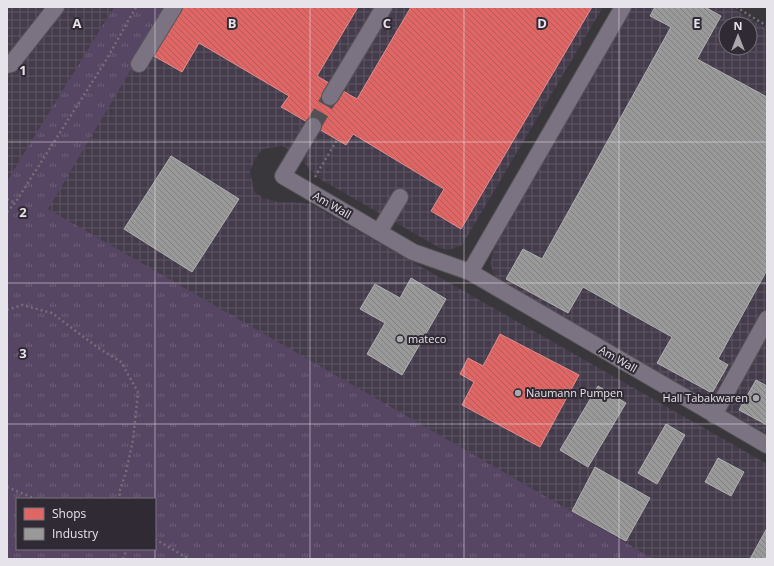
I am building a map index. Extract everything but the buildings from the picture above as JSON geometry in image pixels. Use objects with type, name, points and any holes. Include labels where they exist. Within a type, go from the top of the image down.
[{"type":"street","points":[[7,65],[11,64],[56,7]]},
{"type":"street","points":[[139,64],[174,7]]},
{"type":"street","points":[[330,97],[384,7]]},
{"type":"street","points":[[470,272],[623,7]]},
{"type":"street","name":"Am Wall","points":[[313,126],[283,176],[413,252],[470,272],[767,445]]},
{"type":"street","points":[[379,232],[400,196]]},
{"type":"street","points":[[714,415],[767,319]]},
{"type":"path","points":[[7,212],[15,203],[105,62],[136,7]]},
{"type":"path","points":[[736,7],[767,26]]},
{"type":"path","points":[[314,179],[338,140]]},
{"type":"path","points":[[7,199],[15,203]]},
{"type":"path","points":[[7,310],[22,305],[52,313],[97,347],[121,362],[138,392],[134,440],[119,493],[121,498]]},
{"type":"path","points":[[7,488],[33,498]]},
{"type":"path","points":[[156,540],[189,559]]},
{"type":"shaded area","points":[[7,7],[114,7],[8,181],[7,181]]},
{"type":"shaded area","points":[[168,7],[603,7],[462,245],[448,250],[440,248],[320,179],[295,152],[282,146],[262,149],[255,159],[250,171],[254,191],[263,198],[278,202],[311,204],[767,464],[767,559],[654,559],[47,209]]},
{"type":"shaded area","points":[[633,7],[731,7],[746,16],[718,16],[718,56],[758,56],[758,24],[767,29],[767,434],[499,280],[493,273],[491,263],[495,243]]},
{"type":"green space","points":[[114,7],[168,7],[48,209],[654,559],[7,559],[7,181]]},
{"type":"tunnel","points":[[313,126],[330,97]]},
{"type":"place","name":"mateco","points":[[400,339]]},
{"type":"place","name":"Naumann Pumpen","points":[[518,393]]},
{"type":"place","name":"Hall Tabakwaren","points":[[756,398]]}]
